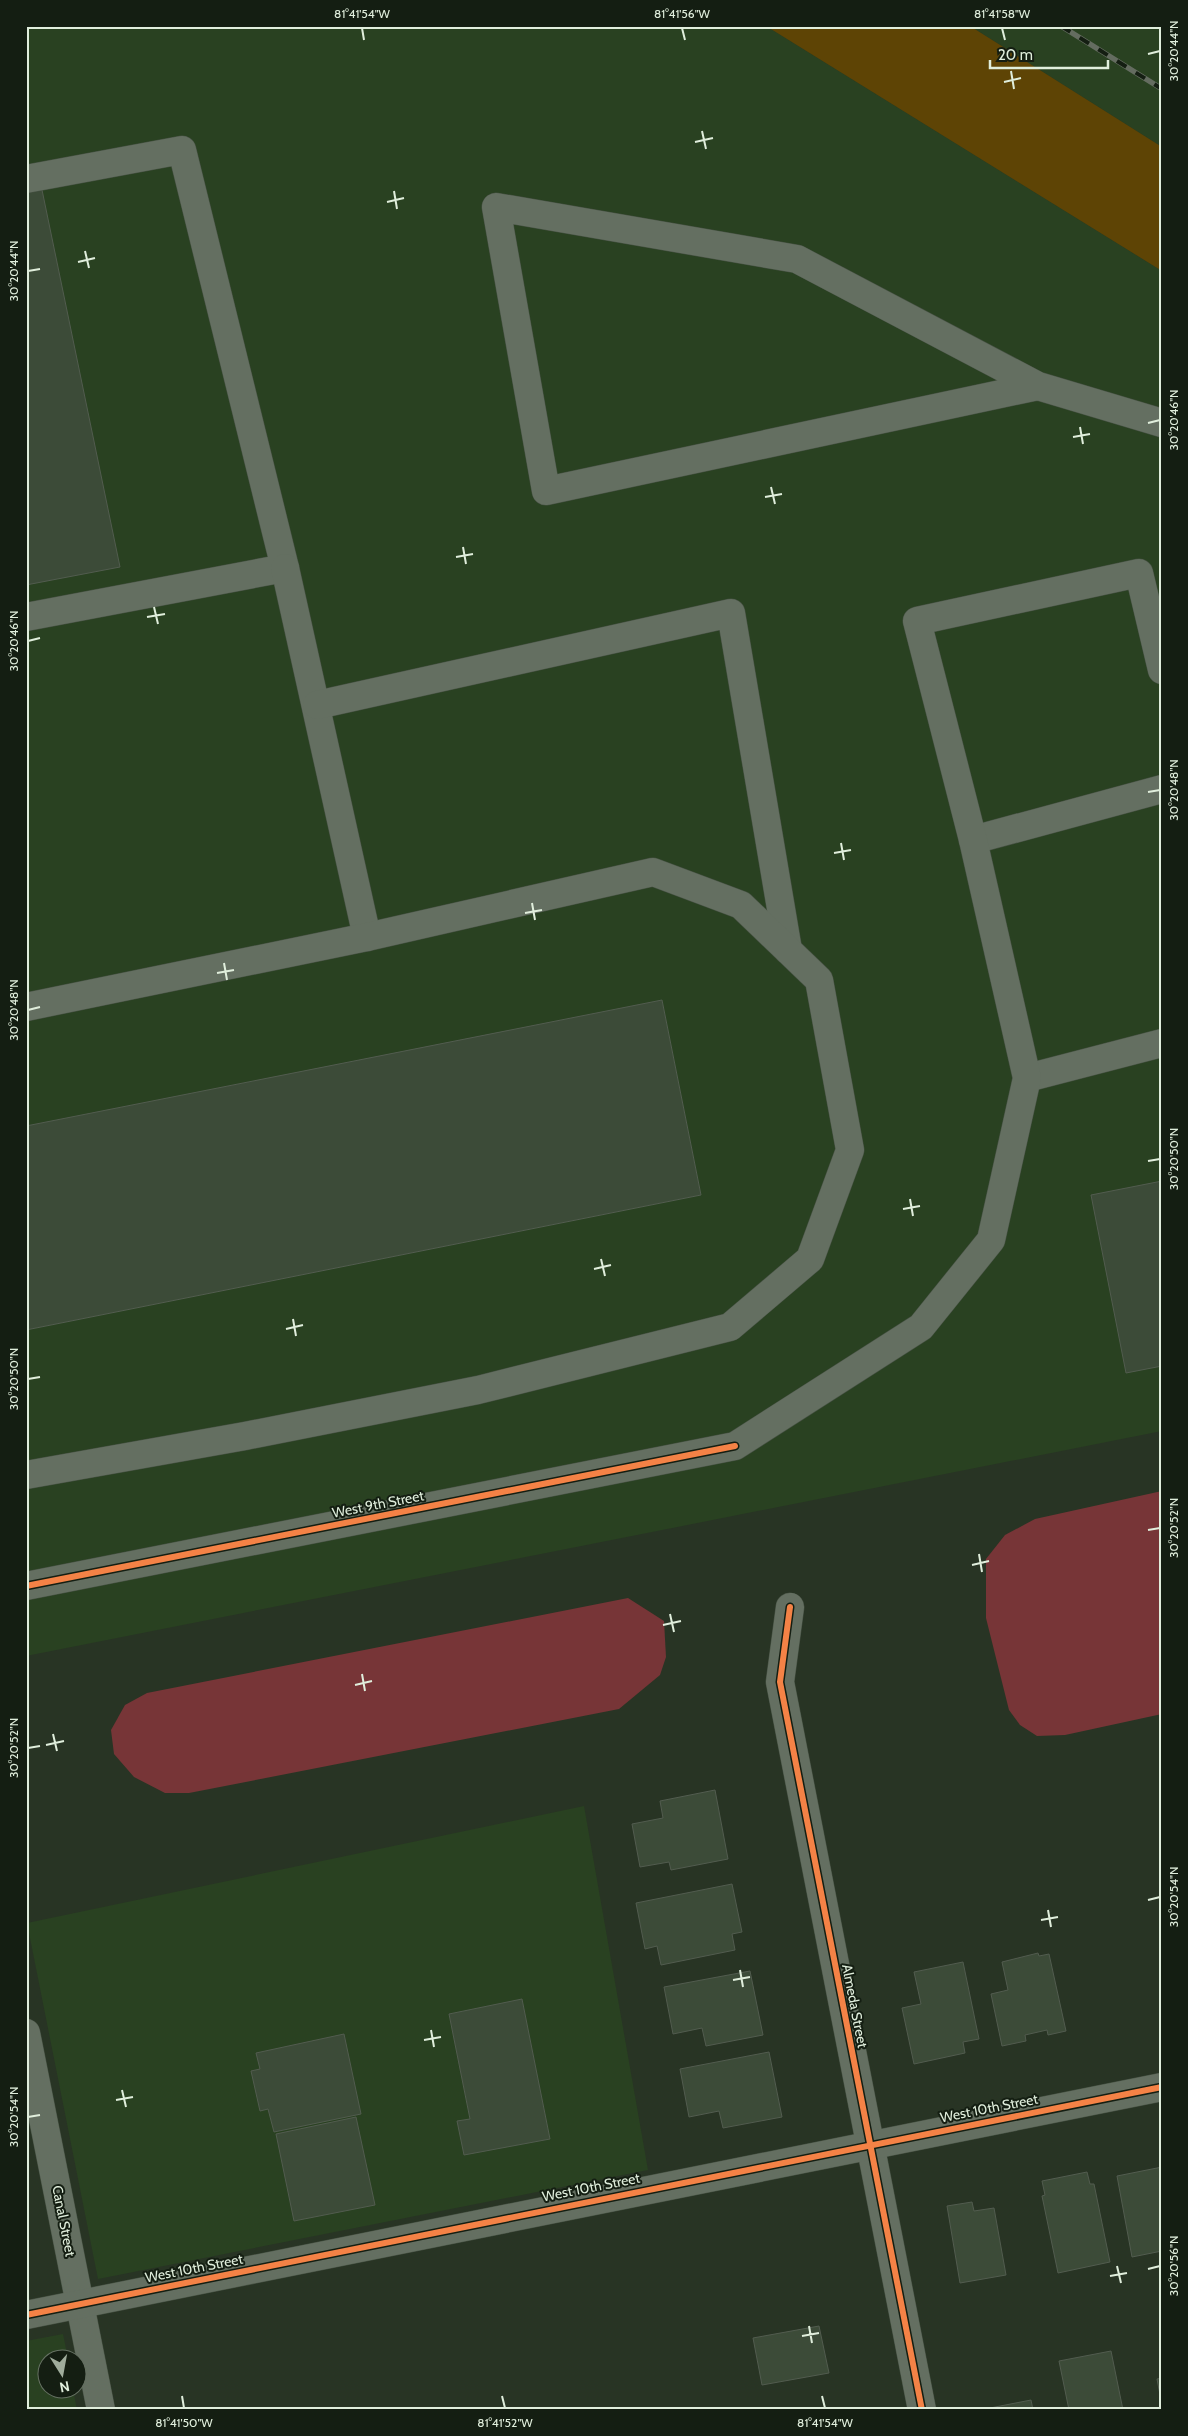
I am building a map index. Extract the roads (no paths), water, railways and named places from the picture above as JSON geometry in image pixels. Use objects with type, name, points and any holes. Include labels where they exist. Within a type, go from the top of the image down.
[{"type":"street","points":[[26,179],[182,150],[285,568],[317,705],[367,937]]},
{"type":"street","points":[[1038,386],[546,491],[496,207],[797,259],[1038,386],[1162,423]]},
{"type":"street","points":[[26,617],[285,568]]},
{"type":"street","points":[[1162,670],[1139,573],[918,621],[973,840],[1027,1078],[1162,1043]]},
{"type":"street","points":[[317,705],[731,613],[788,950]]},
{"type":"street","points":[[973,840],[1162,790]]},
{"type":"street","points":[[26,1007],[367,937],[653,872],[741,905],[819,980],[850,1150],[810,1259],[730,1327],[478,1390],[245,1436],[26,1475]]},
{"type":"street","name":"West 9th Street","points":[[26,1586],[735,1446],[921,1327],[991,1240],[1027,1078]]},
{"type":"street","name":"Almeda Street","points":[[790,1607],[780,1682],[922,2410]]},
{"type":"street","name":"Canal Street","points":[[26,2032],[101,2410]]},
{"type":"street","name":"West 10th Street","points":[[26,2315],[870,2144],[1162,2087]]},
{"type":"railway","points":[[1061,26],[1162,89]]}]
